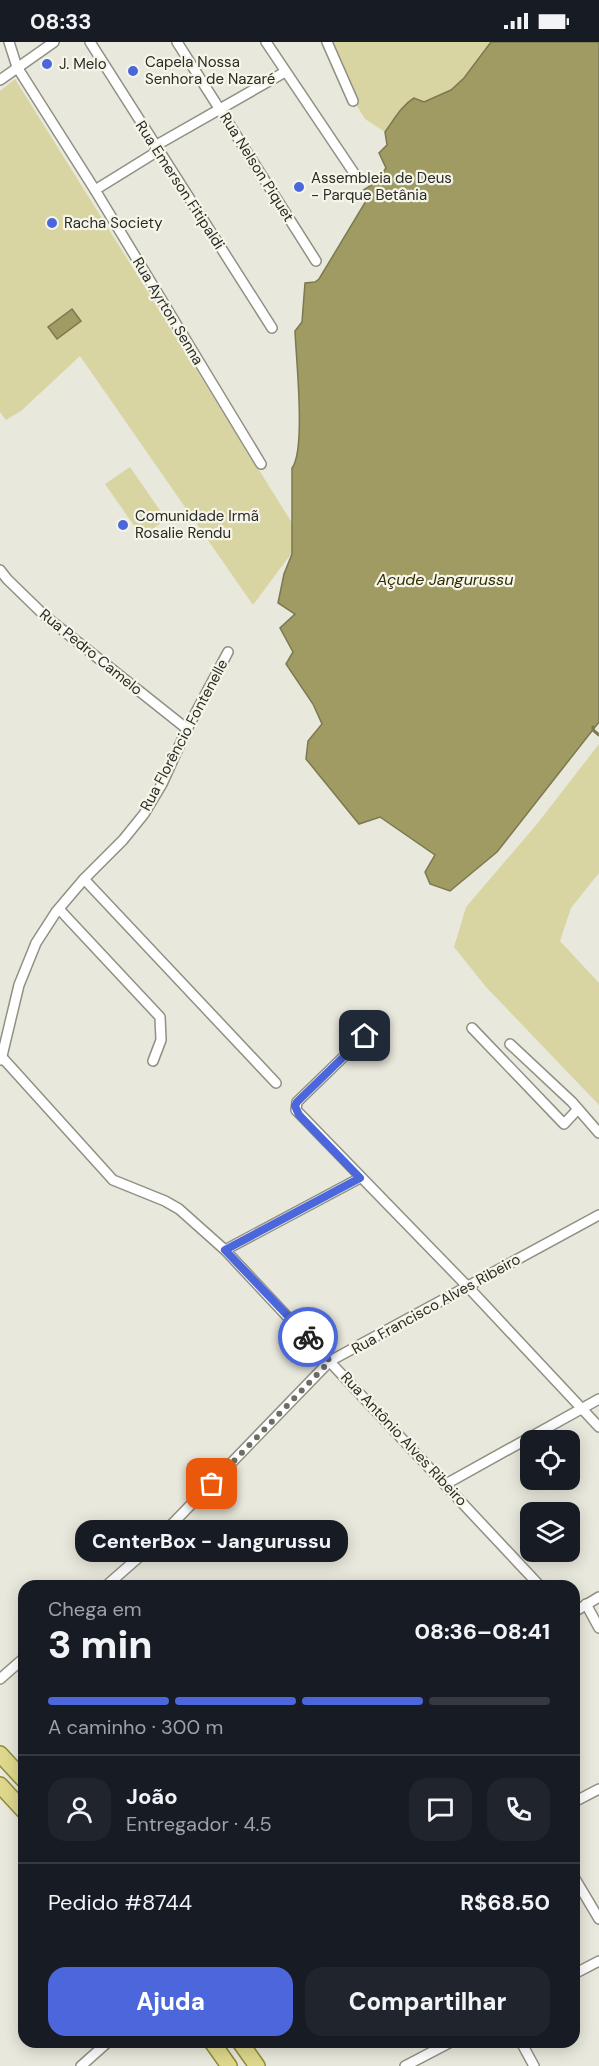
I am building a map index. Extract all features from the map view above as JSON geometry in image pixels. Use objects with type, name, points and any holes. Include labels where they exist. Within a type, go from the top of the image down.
[{"type":"main road","points":[[0,1754],[18,1774]]},
{"type":"main road","points":[[0,1785],[18,1804]]},
{"type":"main road","points":[[216,2048],[229,2066]]},
{"type":"main road","points":[[244,2048],[257,2066]]},
{"type":"street","name":"Rua Ayrton Senna","points":[[9,42],[16,67],[95,190],[261,464]]},
{"type":"street","points":[[0,80],[54,42]]},
{"type":"street","name":"Rua Emerson Fitipaldi","points":[[90,42],[272,328]]},
{"type":"street","name":"Rua Nelson Piquet","points":[[177,42],[316,261]]},
{"type":"street","points":[[266,42],[356,176]]},
{"type":"street","points":[[327,42],[353,101]]},
{"type":"street","points":[[95,190],[156,148],[285,72]]},
{"type":"street","name":"Rua Pedro Camelo","points":[[0,570],[45,616],[187,729]]},
{"type":"street","name":"Rua Florêncio Fontenelle","points":[[1,1058],[12,1010],[36,943],[59,909],[84,879],[123,840],[144,814],[162,784],[187,729],[228,652]]},
{"type":"street","points":[[84,879],[276,1083]]},
{"type":"street","points":[[59,909],[160,1017],[161,1040],[153,1061]]},
{"type":"street","points":[[472,1028],[564,1124],[578,1109]]},
{"type":"street","points":[[365,1036],[297,1102],[295,1106],[299,1115],[468,1287],[599,1427]]},
{"type":"street","points":[[510,1044],[578,1109],[599,1133]]},
{"type":"street","name":"Rua Antônio Alves Ribeiro","points":[[1,1058],[113,1180],[179,1209],[225,1250],[534,1580]]},
{"type":"street","points":[[225,1250],[360,1178]]},
{"type":"street","name":"Rua Francisco Alves Ribeiro","points":[[113,1580],[147,1550],[330,1361],[599,1215]]},
{"type":"street","points":[[446,1484],[599,1399]]},
{"type":"street","points":[[580,1608],[599,1597]]},
{"type":"street","points":[[586,1604],[599,1628]]},
{"type":"street","points":[[0,1679],[18,1663]]},
{"type":"street","points":[[580,1800],[598,1793]]},
{"type":"street","points":[[580,1887],[599,1919]]},
{"type":"street","points":[[580,1971],[599,1961]]},
{"type":"street","points":[[81,2066],[101,2048]]},
{"type":"street","points":[[405,2066],[440,2048]]},
{"type":"street","points":[[524,2048],[534,2066]]},
{"type":"shaded area","points":[[331,42],[491,42],[464,78],[451,90],[424,102],[414,98],[409,101],[385,132],[365,119],[357,106]]},
{"type":"shaded area","name":"Racha Society","points":[[15,79],[302,539],[253,605],[80,356],[21,411],[6,420],[0,412],[0,91]]},
{"type":"shaded area","points":[[130,467],[166,519],[142,537],[105,484]]},
{"type":"shaded area","points":[[599,744],[599,873],[571,908],[560,941],[599,983],[599,1105],[486,987],[454,947],[466,907],[537,824]]},
{"type":"water","name":"Açude Jangurussu","points":[[491,42],[599,42],[599,722],[497,852],[450,891],[430,884],[425,872],[435,855],[380,817],[359,824],[306,759],[308,741],[322,724],[313,704],[286,664],[293,652],[280,628],[295,614],[278,603],[284,574],[292,554],[292,468],[299,443],[295,331],[302,322],[305,283],[319,279],[366,201],[362,191],[376,182],[386,168],[379,153],[387,145],[385,132],[398,114],[414,98],[424,102],[451,90],[464,78]]},
{"type":"water","points":[[72,309],[81,321],[57,339],[48,327]]},
{"type":"waterway","points":[[593,727],[599,735]]},
{"type":"way so far","points":[[212,1484],[330,1361],[308,1337]]},
{"type":"place","name":"J. Melo","points":[[47,64]]},
{"type":"place","name":"Capela Nossa Senhora de Nazaré","points":[[133,71]]},
{"type":"place","name":"Assembleia de Deus - Parque Betânia","points":[[299,187]]},
{"type":"place","name":"Racha Society","points":[[52,223]]},
{"type":"place","name":"Comunidade Irmã Rosalie Rendu","points":[[123,525]]},
{"type":"place","name":"CenterBox - Jangurussu","points":[[212,1484]]},
{"type":"route","points":[[308,1337],[225,1250],[360,1178],[299,1115],[295,1106],[365,1036]]}]
